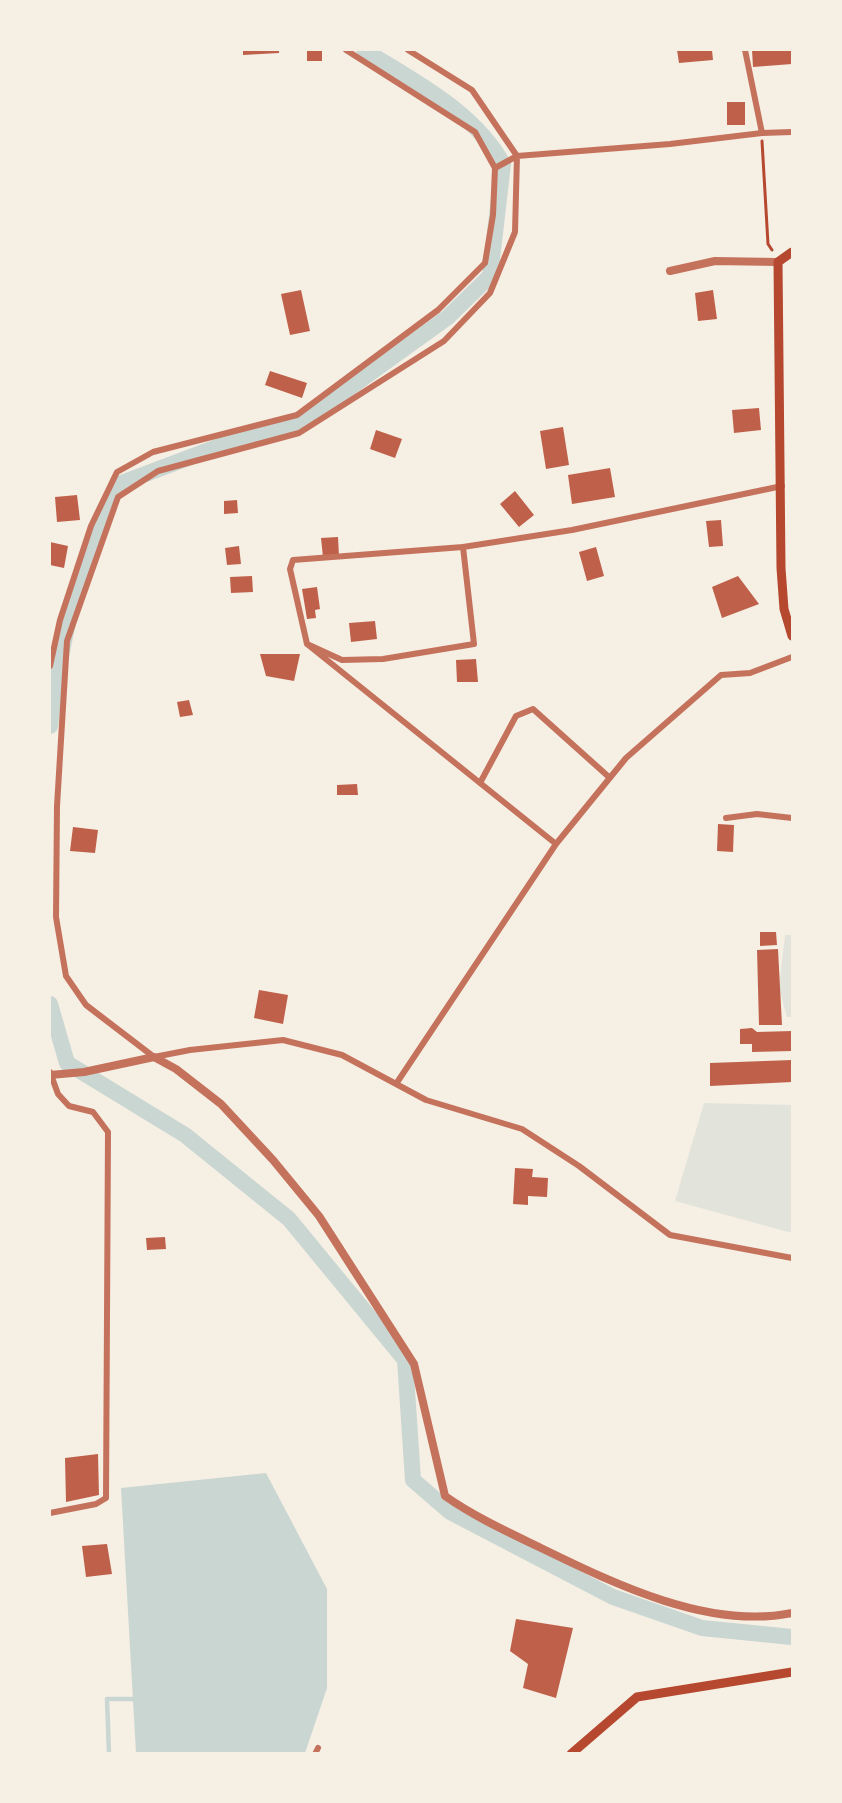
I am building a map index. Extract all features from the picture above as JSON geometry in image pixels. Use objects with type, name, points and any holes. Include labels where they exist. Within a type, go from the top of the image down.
[{"type":"main road","points":[[792,252],[778,262],[782,486],[781,568],[784,609],[792,636]]},
{"type":"main road","points":[[571,1754],[637,1697],[792,1672]]},
{"type":"street","points":[[50,666],[60,620],[91,526],[117,472],[153,452],[297,415],[438,310],[485,263],[494,215],[495,168],[475,132],[346,50]]},
{"type":"street","points":[[408,50],[472,90],[517,156],[515,232],[490,293],[444,341],[299,434],[158,471],[118,497],[68,641],[57,806],[56,917],[66,976],[86,1005],[221,1104],[273,1160],[320,1216],[414,1364],[445,1496],[471,1513],[596,1575],[682,1608],[769,1618],[792,1613]]},
{"type":"street","points":[[745,50],[762,134]]},
{"type":"street","points":[[495,168],[517,156],[792,132]]},
{"type":"street","points":[[670,271],[715,261],[778,262]]},
{"type":"street","points":[[556,844],[307,644],[290,569],[293,560],[463,547],[572,530],[782,486]]},
{"type":"street","points":[[307,644],[342,660],[383,659],[474,644],[463,547]]},
{"type":"street","points":[[396,1084],[556,844],[626,758],[721,675],[750,673],[792,657]]},
{"type":"street","points":[[480,783],[516,716],[533,709],[610,778]]},
{"type":"street","points":[[726,818],[757,814],[792,818]]},
{"type":"street","points":[[50,1514],[96,1504],[106,1498],[105,1405],[109,1182],[108,1132],[93,1112],[69,1106],[58,1094],[50,1074],[84,1072],[190,1050],[282,1040],[342,1055],[426,1100],[522,1129],[579,1166],[670,1235],[792,1258]]},
{"type":"path","points":[[762,134],[768,244],[778,262]]},
{"type":"shaded area","points":[[785,935],[792,935],[792,1017],[787,1017],[779,988]]},
{"type":"shaded area","points":[[704,1103],[792,1105],[792,1233],[675,1201]]},
{"type":"shaded area","points":[[266,1473],[327,1589],[327,1688],[305,1753],[136,1753],[121,1488]]},
{"type":"building","points":[[243,50],[279,50],[279,53],[243,55]]},
{"type":"building","points":[[677,50],[712,50],[713,60],[679,63]]},
{"type":"building","points":[[752,50],[792,50],[792,64],[753,67]]},
{"type":"building","points":[[307,51],[322,51],[322,61],[307,61]]},
{"type":"building","points":[[727,102],[745,102],[745,125],[727,125]]},
{"type":"building","points":[[301,290],[310,331],[290,335],[281,294]]},
{"type":"building","points":[[713,290],[717,319],[698,321],[695,293]]},
{"type":"building","points":[[270,371],[307,383],[302,398],[265,385]]},
{"type":"building","points":[[759,408],[761,430],[734,433],[732,410]]},
{"type":"building","points":[[563,427],[569,465],[546,469],[540,431]]},
{"type":"building","points":[[376,430],[402,439],[395,458],[370,449]]},
{"type":"building","points":[[610,468],[615,497],[572,504],[568,475]]},
{"type":"building","points":[[515,491],[534,515],[519,527],[500,504]]},
{"type":"building","points":[[77,495],[80,520],[57,522],[55,497]]},
{"type":"building","points":[[237,500],[238,513],[224,514],[224,501]]},
{"type":"building","points":[[721,520],[723,546],[709,547],[706,521]]},
{"type":"building","points":[[338,537],[339,556],[323,557],[321,538]]},
{"type":"building","points":[[50,542],[68,546],[64,568],[50,565]]},
{"type":"building","points":[[239,546],[241,564],[227,565],[225,548]]},
{"type":"building","points":[[596,547],[604,576],[587,581],[579,552]]},
{"type":"building","points":[[252,576],[253,592],[231,593],[230,577]]},
{"type":"building","points":[[738,576],[759,604],[722,618],[712,587]]},
{"type":"building","points":[[317,587],[320,609],[315,610],[316,618],[307,619],[302,589]]},
{"type":"building","points":[[375,621],[377,639],[351,642],[349,623]]},
{"type":"building","points":[[260,654],[300,654],[294,681],[266,676]]},
{"type":"building","points":[[476,659],[478,682],[457,682],[456,660]]},
{"type":"building","points":[[189,700],[193,715],[180,717],[177,702]]},
{"type":"building","points":[[357,784],[358,795],[337,795],[337,785]]},
{"type":"building","points":[[718,824],[734,825],[733,852],[717,851]]},
{"type":"building","points":[[73,827],[98,830],[95,853],[70,851]]},
{"type":"building","points":[[760,932],[776,932],[777,945],[760,946]]},
{"type":"building","points":[[778,949],[782,1025],[759,1025],[757,950]]},
{"type":"building","points":[[259,990],[288,995],[283,1024],[254,1018]]},
{"type":"building","points":[[752,1028],[757,1032],[792,1031],[792,1051],[752,1052],[752,1044],[740,1044],[740,1029]]},
{"type":"building","points":[[792,1060],[792,1082],[710,1086],[710,1063]]},
{"type":"building","points":[[515,1168],[533,1169],[532,1177],[548,1178],[547,1197],[528,1196],[528,1205],[513,1204]]},
{"type":"building","points":[[165,1237],[166,1249],[147,1250],[146,1238]]},
{"type":"building","points":[[98,1454],[99,1495],[66,1502],[65,1458]]},
{"type":"building","points":[[107,1544],[112,1574],[86,1577],[82,1546]]},
{"type":"building","points":[[516,1619],[573,1628],[556,1698],[523,1688],[528,1664],[510,1651]]},
{"type":"waterway","points":[[50,726],[54,695],[74,602],[93,541],[119,484],[225,444],[301,423],[448,317],[490,276],[503,164],[491,145],[459,113],[422,86],[364,50]]},
{"type":"waterway","points":[[50,1004],[67,1063],[185,1135],[289,1219],[405,1360],[413,1480],[450,1512],[613,1597],[702,1628],[792,1637]]},
{"type":"waterway","points":[[109,1754],[107,1699],[133,1699]]}]
